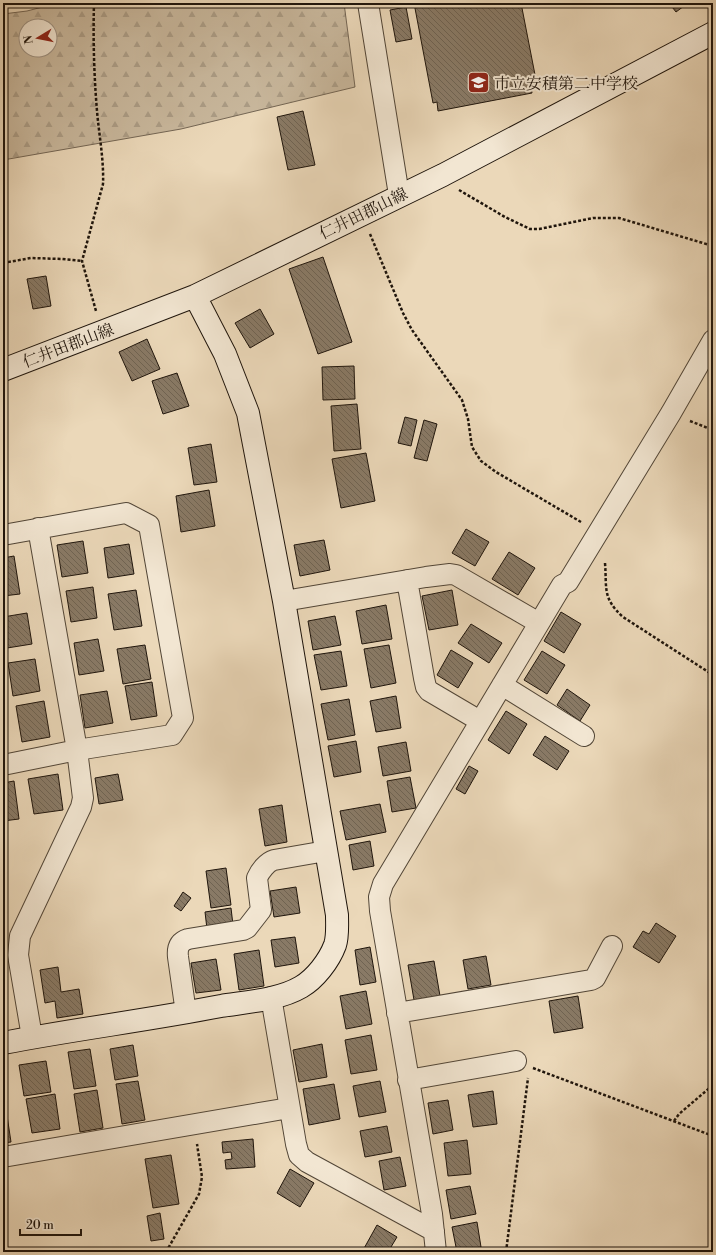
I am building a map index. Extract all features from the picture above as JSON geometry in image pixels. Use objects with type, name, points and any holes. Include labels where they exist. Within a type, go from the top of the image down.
[{"type":"street","points":[[368,3],[399,195]]},
{"type":"street","name":"仁井田郡山線","points":[[3,370],[195,296],[442,174],[713,33]]},
{"type":"street","points":[[3,1042],[186,1013],[290,992],[306,984],[324,965],[335,945],[337,915],[284,601],[248,413],[225,354],[195,296]]},
{"type":"street","points":[[436,1252],[434,1231],[380,911],[379,897],[383,884],[539,623],[562,585],[568,582],[671,413],[713,340]]},
{"type":"street","points":[[3,535],[126,513],[149,525],[183,718],[172,735],[77,750],[3,765]]},
{"type":"street","points":[[32,1037],[12,969],[18,955],[20,936],[83,802],[77,750],[38,528]]},
{"type":"street","points":[[284,601],[450,574],[456,575],[539,623]]},
{"type":"street","points":[[407,580],[426,687],[429,691],[480,722]]},
{"type":"street","points":[[502,685],[584,736]]},
{"type":"street","points":[[186,1013],[177,948],[180,944],[188,939],[240,931],[247,928],[261,910],[257,878],[268,863],[274,860],[326,851]]},
{"type":"street","points":[[397,1013],[591,980],[595,978],[612,946]]},
{"type":"street","points":[[271,997],[289,1108],[299,1155],[303,1160],[434,1231]]},
{"type":"street","points":[[408,1080],[523,1064]]},
{"type":"street","points":[[3,1157],[289,1108]]},
{"type":"path","points":[[94,3],[94,70],[104,172],[103,184],[82,261],[102,332]]},
{"type":"path","points":[[442,174],[458,189],[505,217],[530,229],[539,229],[593,218],[619,218],[713,246]]},
{"type":"path","points":[[361,214],[403,313],[412,330],[462,400],[468,419],[472,446],[481,461],[496,472],[598,532],[605,565],[605,579],[608,598],[611,605],[623,617],[713,675]]},
{"type":"path","points":[[3,263],[31,258],[82,261]]},
{"type":"path","points":[[671,413],[713,430]]},
{"type":"path","points":[[506,1252],[523,1064],[713,1136]]},
{"type":"path","points":[[674,1121],[679,1114],[713,1085]]},
{"type":"path","points":[[166,1252],[199,1194],[202,1177],[194,1125]]},
{"type":"green space","points":[[58,3],[344,3],[355,87],[181,129],[3,160],[3,14],[27,11]]},
{"type":"building","points":[[414,3],[521,3],[537,85],[531,86],[532,93],[438,111],[437,102],[433,103]]},
{"type":"building","points":[[669,3],[682,3],[684,6],[676,12]]},
{"type":"building","points":[[406,7],[412,39],[396,42],[390,10]]},
{"type":"building","points":[[303,111],[315,165],[288,170],[277,117]]},
{"type":"building","points":[[323,257],[352,342],[318,354],[289,269]]},
{"type":"building","points":[[46,276],[51,306],[33,309],[27,279]]},
{"type":"building","points":[[260,309],[274,334],[250,348],[235,323]]},
{"type":"building","points":[[147,339],[160,369],[132,381],[119,352]]},
{"type":"building","points":[[354,366],[355,399],[323,400],[322,367]]},
{"type":"building","points":[[177,373],[189,406],[163,414],[152,381]]},
{"type":"building","points":[[357,404],[361,449],[334,451],[331,406]]},
{"type":"building","points":[[405,417],[417,420],[411,446],[398,443]]},
{"type":"building","points":[[424,420],[437,424],[427,461],[414,458]]},
{"type":"building","points":[[211,444],[217,482],[194,485],[188,448]]},
{"type":"building","points":[[366,453],[375,501],[341,508],[332,459]]},
{"type":"building","points":[[209,490],[215,526],[181,532],[176,496]]},
{"type":"building","points":[[466,529],[489,542],[475,566],[452,553]]},
{"type":"building","points":[[324,540],[330,570],[300,576],[294,545]]},
{"type":"building","points":[[83,541],[88,573],[62,577],[57,545]]},
{"type":"building","points":[[129,544],[134,574],[108,578],[104,548]]},
{"type":"building","points":[[509,552],[535,568],[518,595],[492,579]]},
{"type":"building","points":[[14,556],[20,594],[3,596],[3,558]]},
{"type":"building","points":[[93,587],[97,618],[71,622],[66,591]]},
{"type":"building","points":[[136,590],[142,626],[114,630],[108,594]]},
{"type":"building","points":[[452,590],[458,625],[429,630],[422,596]]},
{"type":"building","points":[[386,605],[392,639],[362,644],[356,611]]},
{"type":"building","points":[[561,612],[581,624],[564,653],[544,641]]},
{"type":"building","points":[[27,613],[32,644],[7,648],[3,617]]},
{"type":"building","points":[[335,616],[341,645],[313,650],[308,621]]},
{"type":"building","points":[[471,624],[502,643],[489,663],[458,643]]},
{"type":"building","points":[[98,639],[104,671],[79,675],[74,643]]},
{"type":"building","points":[[145,645],[151,679],[123,684],[117,649]]},
{"type":"building","points":[[389,645],[396,683],[371,688],[364,649]]},
{"type":"building","points":[[451,650],[473,663],[458,688],[437,675]]},
{"type":"building","points":[[341,651],[347,686],[321,690],[314,655]]},
{"type":"building","points":[[542,651],[565,665],[547,694],[524,680]]},
{"type":"building","points":[[35,659],[40,691],[13,696],[8,663]]},
{"type":"building","points":[[152,682],[157,716],[131,720],[125,686]]},
{"type":"building","points":[[567,689],[590,705],[580,721],[557,705]]},
{"type":"building","points":[[107,691],[113,723],[85,728],[80,695]]},
{"type":"building","points":[[396,696],[401,728],[376,732],[370,701]]},
{"type":"building","points":[[349,699],[355,735],[328,740],[321,704]]},
{"type":"building","points":[[44,701],[50,737],[22,742],[16,706]]},
{"type":"building","points":[[506,711],[527,724],[509,754],[488,740]]},
{"type":"building","points":[[545,736],[569,751],[557,770],[533,755]]},
{"type":"building","points":[[356,741],[361,772],[334,777],[328,746]]},
{"type":"building","points":[[406,742],[411,771],[383,776],[378,747]]},
{"type":"building","points":[[469,766],[478,771],[465,794],[456,789]]},
{"type":"building","points":[[58,774],[63,810],[34,814],[28,779]]},
{"type":"building","points":[[118,774],[123,800],[99,804],[95,778]]},
{"type":"building","points":[[410,777],[416,808],[392,812],[387,781]]},
{"type":"building","points":[[14,781],[19,819],[3,821],[3,783]]},
{"type":"building","points":[[380,804],[386,832],[346,840],[340,811]]},
{"type":"building","points":[[282,805],[287,842],[265,846],[259,809]]},
{"type":"building","points":[[370,841],[374,866],[353,870],[349,845]]},
{"type":"building","points":[[226,868],[231,905],[211,908],[206,871]]},
{"type":"building","points":[[296,887],[300,913],[274,917],[270,891]]},
{"type":"building","points":[[183,892],[191,898],[181,911],[174,906]]},
{"type":"building","points":[[231,908],[233,925],[207,929],[205,912]]},
{"type":"building","points":[[656,923],[676,936],[659,963],[633,947],[643,931],[649,934]]},
{"type":"building","points":[[295,937],[299,963],[275,967],[271,940]]},
{"type":"building","points":[[370,947],[376,982],[360,985],[355,950]]},
{"type":"building","points":[[259,950],[264,986],[239,990],[234,954]]},
{"type":"building","points":[[486,956],[491,985],[468,989],[463,960]]},
{"type":"building","points":[[216,959],[221,990],[196,993],[191,963]]},
{"type":"building","points":[[434,961],[440,996],[414,1000],[408,965]]},
{"type":"building","points":[[58,967],[61,992],[79,989],[83,1014],[57,1018],[55,1001],[45,1003],[40,970]]},
{"type":"building","points":[[366,991],[372,1024],[346,1029],[340,996]]},
{"type":"building","points":[[578,996],[583,1028],[554,1033],[549,1001]]},
{"type":"building","points":[[371,1035],[377,1070],[351,1074],[345,1040]]},
{"type":"building","points":[[322,1044],[327,1077],[299,1082],[293,1050]]},
{"type":"building","points":[[133,1045],[138,1076],[115,1080],[110,1049]]},
{"type":"building","points":[[90,1049],[96,1086],[74,1089],[68,1052]]},
{"type":"building","points":[[46,1061],[51,1092],[24,1096],[19,1065]]},
{"type":"building","points":[[138,1081],[145,1120],[122,1124],[116,1084]]},
{"type":"building","points":[[380,1081],[386,1112],[359,1117],[353,1086]]},
{"type":"building","points":[[334,1084],[340,1119],[309,1125],[303,1089]]},
{"type":"building","points":[[97,1090],[103,1128],[80,1132],[74,1094]]},
{"type":"building","points":[[493,1091],[497,1124],[473,1127],[468,1095]]},
{"type":"building","points":[[55,1094],[60,1129],[32,1133],[26,1099]]},
{"type":"building","points":[[448,1100],[453,1130],[433,1134],[428,1103]]},
{"type":"building","points":[[3,1109],[6,1109],[11,1142],[3,1143]]},
{"type":"building","points":[[387,1126],[392,1152],[365,1157],[360,1131]]},
{"type":"building","points":[[253,1139],[255,1167],[226,1169],[225,1160],[232,1159],[231,1152],[223,1153],[222,1142]]},
{"type":"building","points":[[467,1140],[471,1174],[448,1176],[444,1143]]},
{"type":"building","points":[[171,1155],[179,1204],[153,1208],[145,1159]]},
{"type":"building","points":[[400,1157],[406,1186],[384,1190],[379,1161]]},
{"type":"building","points":[[290,1169],[314,1183],[300,1207],[277,1193]]},
{"type":"building","points":[[470,1186],[476,1214],[451,1219],[446,1190]]},
{"type":"building","points":[[160,1213],[164,1239],[151,1241],[147,1216]]},
{"type":"building","points":[[477,1222],[481,1247],[457,1252],[452,1227]]},
{"type":"building","points":[[377,1225],[397,1237],[388,1252],[362,1252]]},
{"type":"place","name":"市立安積第二中学校","points":[[478,83]]}]
